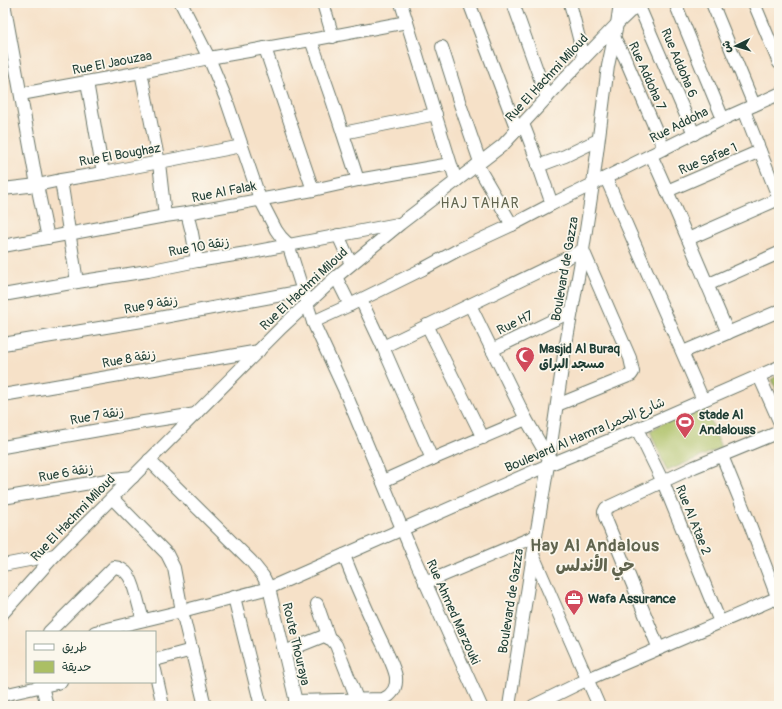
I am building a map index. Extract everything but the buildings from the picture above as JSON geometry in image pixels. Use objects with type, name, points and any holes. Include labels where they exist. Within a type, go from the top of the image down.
[{"type":"street","points":[[4,3],[48,238]]},
{"type":"street","points":[[181,3],[209,58],[226,99],[260,199],[276,230],[288,244]]},
{"type":"street","points":[[323,3],[333,37]]},
{"type":"street","points":[[401,3],[456,182]]},
{"type":"street","points":[[470,3],[520,127],[532,145],[552,204]]},
{"type":"street","points":[[513,3],[547,98]]},
{"type":"street","points":[[570,3],[584,58]]},
{"type":"street","name":"Boulevard de Gazza","points":[[509,706],[583,250],[608,66],[620,3]]},
{"type":"street","points":[[675,3],[724,119]]},
{"type":"street","points":[[688,239],[779,199],[760,152],[749,108],[712,3]]},
{"type":"street","points":[[754,3],[779,63]]},
{"type":"street","name":"Rue El Hachmi Miloud","points":[[3,614],[55,555],[282,327],[351,264],[400,224],[503,145],[584,58],[638,4]]},
{"type":"street","name":"Rue Addoha 6","points":[[638,4],[694,134]]},
{"type":"street","name":"Rue El Jaouzaa","points":[[21,94],[407,22]]},
{"type":"street","name":"Rue Addoha 7","points":[[614,37],[625,58],[664,149]]},
{"type":"street","points":[[311,40],[358,180]]},
{"type":"street","points":[[442,47],[478,164],[512,225]]},
{"type":"street","points":[[265,48],[312,190]]},
{"type":"street","points":[[141,72],[159,163],[165,216]]},
{"type":"street","points":[[87,82],[103,173]]},
{"type":"street","name":"Rue Addoha","points":[[313,322],[355,303],[460,249],[512,225],[724,119],[779,94]]},
{"type":"street","points":[[343,133],[436,114]]},
{"type":"street","points":[[538,166],[565,156],[598,140]]},
{"type":"street","name":"Rue El Boughaz","points":[[3,189],[37,185],[242,146]]},
{"type":"street","name":"Rue Safae 1","points":[[667,191],[760,152]]},
{"type":"street","points":[[651,155],[728,333]]},
{"type":"street","name":"Rue Al Falak","points":[[3,246],[450,164]]},
{"type":"street","points":[[606,178],[703,400]]},
{"type":"street","points":[[61,180],[77,282]]},
{"type":"street","points":[[187,213],[197,261]]},
{"type":"street","name":"Rue 10 زنقة","points":[[3,295],[148,271],[400,224]]},
{"type":"street","points":[[338,235],[351,264]]},
{"type":"street","name":"Rue Ahmed Marzouki","points":[[288,244],[313,322],[344,389],[425,583],[481,706]]},
{"type":"street","points":[[383,347],[583,250],[630,358],[633,372],[631,375],[557,405]]},
{"type":"street","points":[[707,285],[779,253]]},
{"type":"street","points":[[336,277],[355,303],[383,347],[432,459]]},
{"type":"street","name":"Rue 9 زنقة","points":[[3,344],[148,320],[303,291]]},
{"type":"street","points":[[470,305],[526,419],[549,462]]},
{"type":"street","name":"Rue H7","points":[[492,350],[572,311]]},
{"type":"street","points":[[683,352],[779,311]]},
{"type":"street","points":[[427,325],[483,438]]},
{"type":"street","name":"Rue 8 زنقة","points":[[3,395],[259,351]]},
{"type":"street","name":"Boulevard Al Hamra شارع الحمرا","points":[[99,631],[269,588],[549,462],[637,429],[779,367]]},
{"type":"street","points":[[759,376],[779,421]]},
{"type":"street","name":"Rue 7 زنقة","points":[[3,447],[196,414]]},
{"type":"street","points":[[383,482],[432,459],[526,419]]},
{"type":"street","name":"Rue Al Atae 2","points":[[637,429],[663,482],[720,622]]},
{"type":"street","points":[[659,649],[605,517],[604,512],[606,508],[694,467],[779,432]]},
{"type":"street","points":[[533,706],[588,679],[720,622],[778,599],[752,529],[722,456]]},
{"type":"street","name":"Route Thouraya","points":[[149,460],[244,553],[263,576],[269,588],[296,704]]},
{"type":"street","name":"Rue 6 زنقة","points":[[3,498],[113,479],[133,477]]},
{"type":"street","points":[[112,498],[167,554],[174,568],[182,611],[205,706]]},
{"type":"street","points":[[425,583],[536,536]]},
{"type":"street","points":[[3,565],[55,555]]},
{"type":"street","points":[[296,704],[357,699],[383,699],[387,698],[395,688],[396,675],[358,592],[344,555]]},
{"type":"street","points":[[533,555],[599,706]]},
{"type":"street","points":[[50,631],[114,567],[122,569],[130,577],[143,620]]},
{"type":"street","points":[[234,597],[261,706]]},
{"type":"street","points":[[317,604],[328,638]]},
{"type":"street","points":[[284,652],[324,636],[332,640],[336,645],[357,699]]},
{"type":"street","points":[[156,660],[192,650]]},
{"type":"street","points":[[156,674],[163,706]]},
{"type":"street","points":[[3,695],[41,684],[51,683]]},
{"type":"street","points":[[41,684],[47,706]]},
{"type":"green space","points":[[779,375],[779,397],[772,379]]},
{"type":"green space","name":"stade Al Andalouss","points":[[703,400],[721,448],[667,471],[650,431]]},
{"type":"place","name":"Masjid Al Buraq مسجد البراق","points":[[525,373]]},
{"type":"place","name":"stade Al Andalouss","points":[[685,439]]},
{"type":"place","name":"Wafa Assurance","points":[[574,616]]},
{"type":"district","name":"HAJ TAHAR","points":[[480,203]]},
{"type":"district","name":"Hay Al Andalous حي الأندلس","points":[[595,555]]}]
